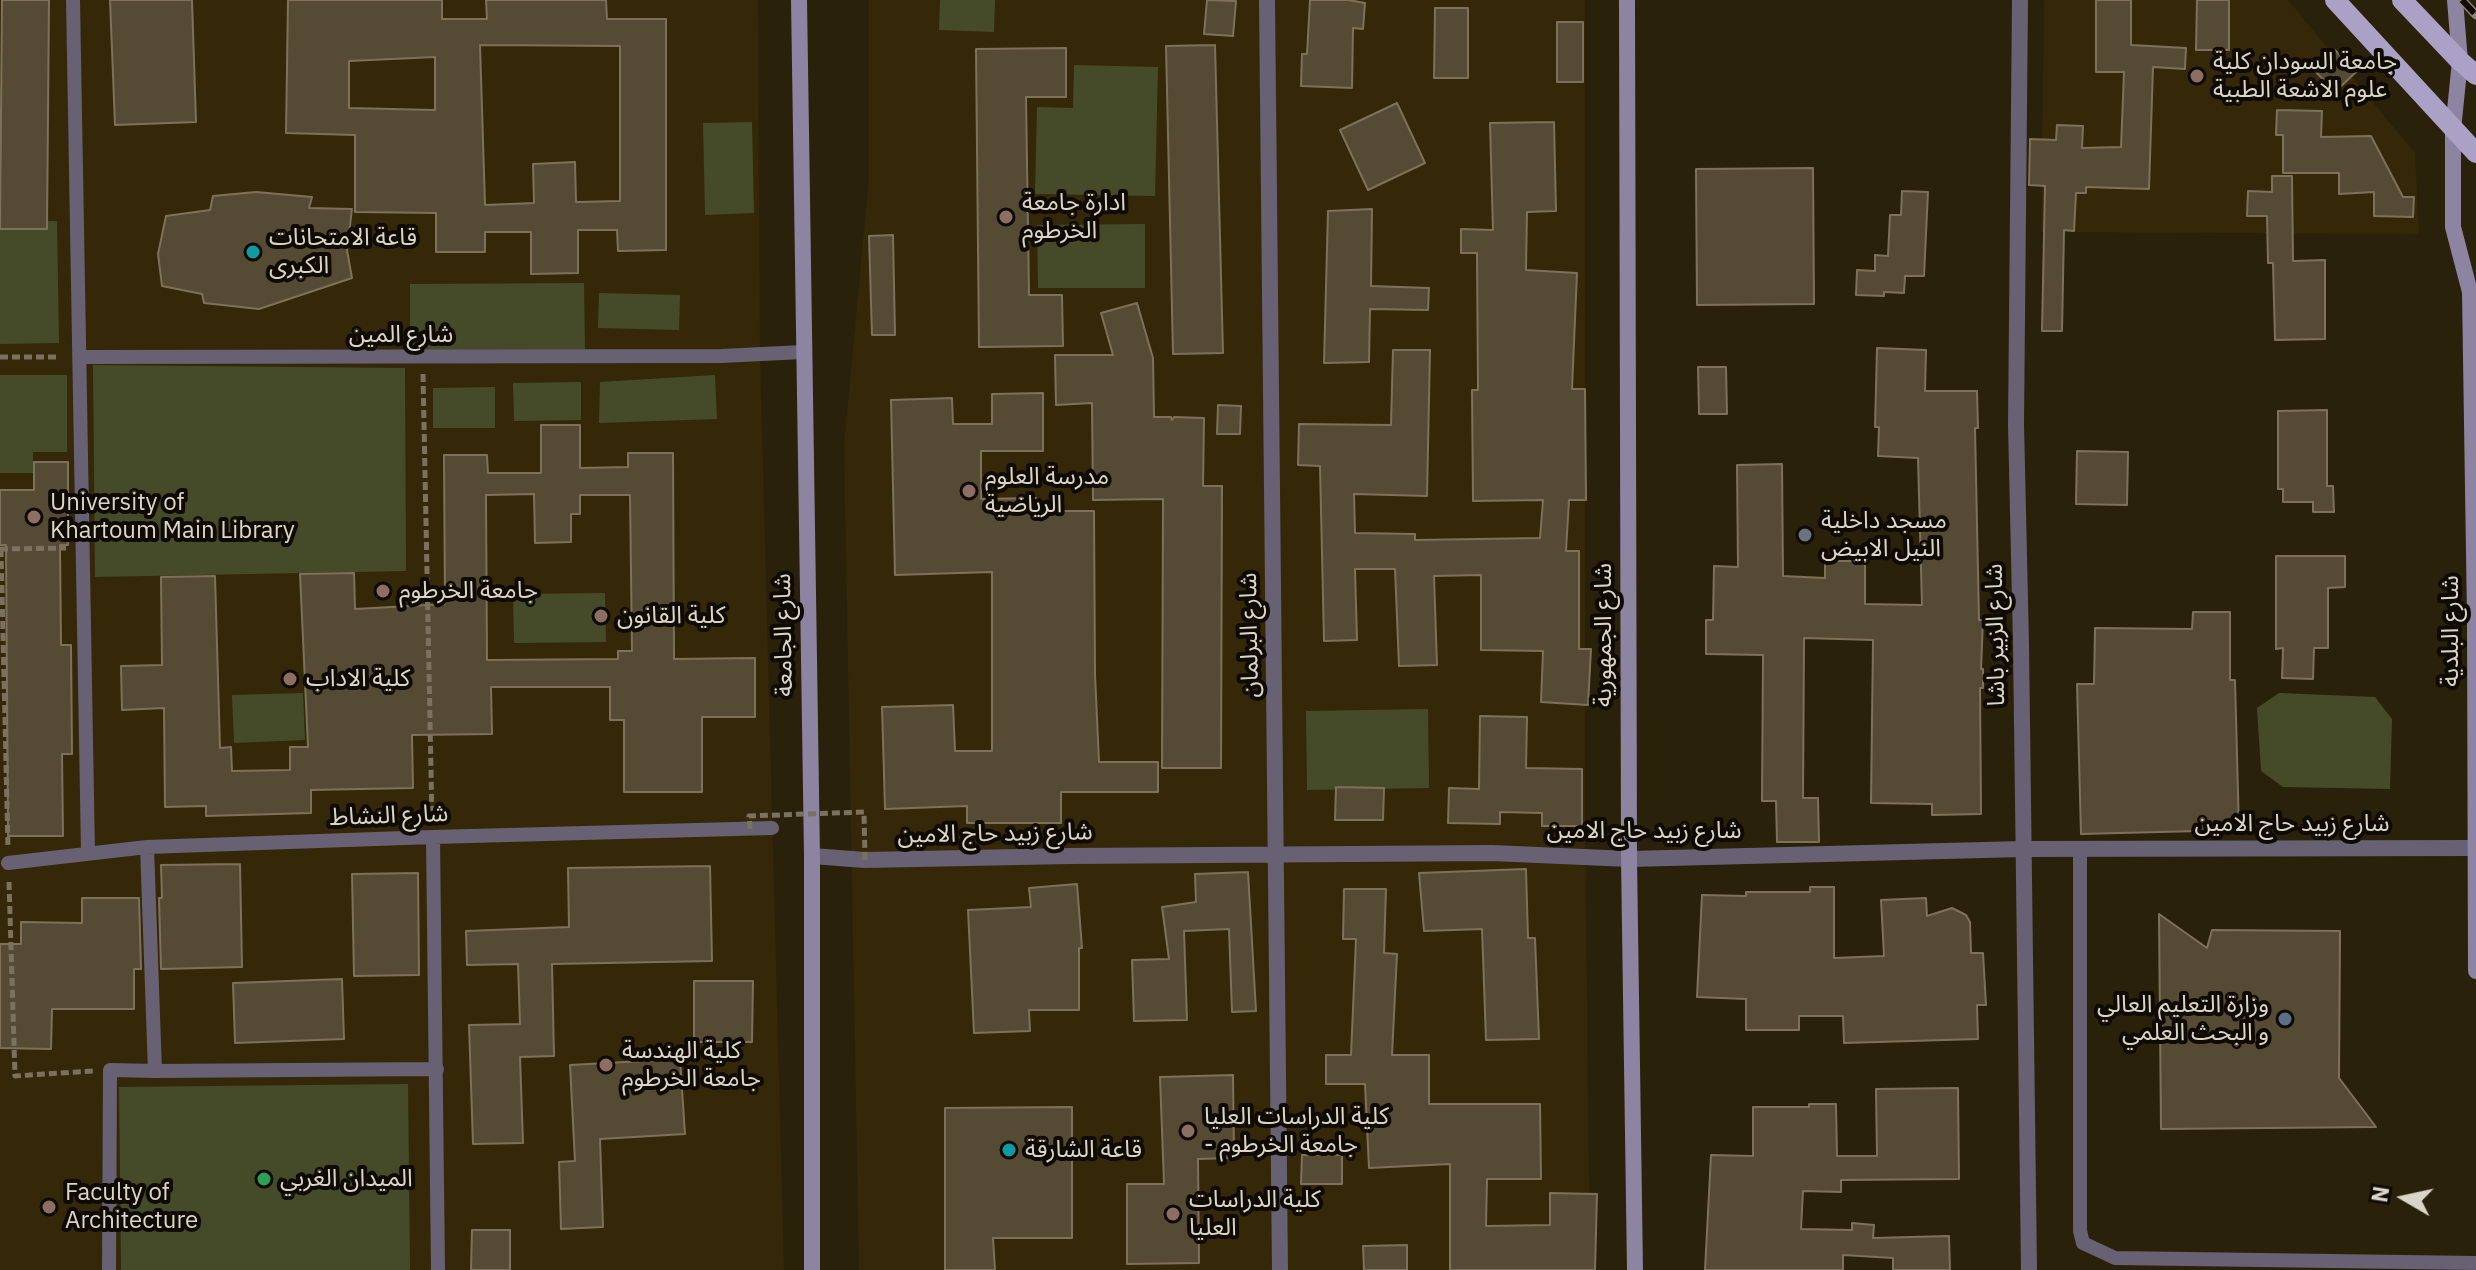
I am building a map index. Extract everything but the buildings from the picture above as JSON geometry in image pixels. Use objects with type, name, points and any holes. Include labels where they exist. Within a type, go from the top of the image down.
[{"type":"main road","name":"شارع الجامعة","points":[[799,0],[812,856],[812,1270]]},
{"type":"main road","name":"شارع الجمهورية","points":[[1627,0],[1629,859],[1635,1270]]},
{"type":"main road","points":[[2335,0],[2476,153]]},
{"type":"main road","points":[[2402,0],[2476,75]]},
{"type":"main road","points":[[2455,0],[2460,61],[2453,130],[2453,227],[2470,292]]},
{"type":"main road","points":[[2470,292],[2476,270]]},
{"type":"main road","name":"شارع البلدية","points":[[2470,292],[2476,971]]},
{"type":"street","name":"شارع البرلمان","points":[[1267,0],[1280,1270]]},
{"type":"street","name":"شارع الزبير باشا","points":[[2020,0],[2016,424],[2029,1270]]},
{"type":"street","name":"شارع زبيد حاج الامين","points":[[812,856],[865,860],[1492,853],[1629,859],[2023,849],[2476,848]]},
{"type":"lane","points":[[73,0],[88,853]]},
{"type":"lane","name":"شارع المين","points":[[81,357],[721,356],[803,352]]},
{"type":"lane","name":"شارع النشاط","points":[[8,863],[147,847],[772,828]]},
{"type":"lane","points":[[433,837],[438,1270]]},
{"type":"lane","points":[[147,847],[155,1071]]},
{"type":"lane","points":[[2080,849],[2080,1231],[2083,1243],[2115,1258],[2476,1263]]},
{"type":"lane","points":[[109,1270],[110,1070],[437,1069]]},
{"type":"path","points":[[0,357],[81,357]]},
{"type":"path","points":[[422,357],[433,837]]},
{"type":"path","points":[[83,548],[0,549],[3,772],[15,1076],[110,1070]]},
{"type":"path","points":[[750,829],[749,816],[864,812],[865,860]]},
{"type":"shaded area","name":"جامعة الخرطوم","points":[[0,0],[758,0],[760,354],[784,1270],[0,1270]]},
{"type":"shaded area","points":[[869,0],[1585,0],[1585,824],[1590,1270],[859,1270],[844,446],[869,177]]},
{"type":"shaded area","name":"جامعة السودان كلية علوم الاشعة الطبية","points":[[2044,0],[2288,0],[2415,153],[2419,234],[2041,232]]},
{"type":"green space","points":[[940,0],[995,0],[994,32],[939,30]]},
{"type":"green space","points":[[1074,65],[1158,67],[1155,196],[1035,194],[1037,107],[1073,108]]},
{"type":"green space","points":[[752,122],[754,213],[705,215],[703,123]]},
{"type":"green space","points":[[57,221],[59,343],[0,344],[0,222]]},
{"type":"green space","points":[[1145,224],[1145,288],[1038,288],[1037,225]]},
{"type":"green space","points":[[584,283],[585,349],[410,350],[410,284]]},
{"type":"green space","points":[[599,293],[680,295],[679,330],[598,328]]},
{"type":"green space","points":[[93,365],[405,368],[406,571],[95,577]]},
{"type":"green space","points":[[0,375],[67,375],[67,452],[33,452],[33,473],[0,473]]},
{"type":"green space","points":[[715,375],[717,419],[599,423],[600,382]]},
{"type":"green space","points":[[581,382],[581,420],[514,421],[513,383]]},
{"type":"green space","points":[[495,387],[495,428],[433,428],[433,388]]},
{"type":"green space","points":[[605,593],[606,642],[514,643],[513,594]]},
{"type":"green space","points":[[303,693],[305,740],[234,743],[232,695]]},
{"type":"green space","points":[[2279,693],[2375,697],[2392,719],[2390,789],[2283,787],[2261,771],[2257,708]]},
{"type":"green space","points":[[1428,709],[1429,788],[1307,790],[1306,711]]},
{"type":"green space","name":"الميدان الغربي","points":[[408,1084],[410,1270],[121,1270],[119,1087]]},
{"type":"railway","points":[[2462,0],[2476,15]]},
{"type":"place","name":"جامعة السودان كلية علوم الاشعة الطبية","points":[[2197,76]]},
{"type":"place","name":"ادارة جامعة الخرطوم","points":[[1006,217]]},
{"type":"place","name":"قاعة الامتحانات الكبرى","points":[[253,252]]},
{"type":"place","name":"مدرسة العلوم الرياضية","points":[[969,491]]},
{"type":"place","name":"University of Khartoum Main Library","points":[[34,517]]},
{"type":"place","name":"مسجد داخلية النيل الابيض","points":[[1805,535]]},
{"type":"place","name":"جامعة الخرطوم","points":[[383,591]]},
{"type":"place","name":"كلية القانون","points":[[601,616]]},
{"type":"place","name":"كلية الاداب","points":[[290,679]]},
{"type":"place","name":"وزارة التعليم العالي و البحث العلمي","points":[[2285,1019]]},
{"type":"place","name":"كلية الهندسة جامعة الخرطوم","points":[[606,1065]]},
{"type":"place","name":"كلية الدراسات العليا - جامعة الخرطوم","points":[[1188,1131]]},
{"type":"place","name":"قاعة الشارقة","points":[[1009,1150]]},
{"type":"place","name":"الميدان الغربي","points":[[264,1179]]},
{"type":"place","name":"Faculty of Architecture","points":[[49,1207]]},
{"type":"place","name":"كلية الدراسات العليا","points":[[1173,1214]]}]
